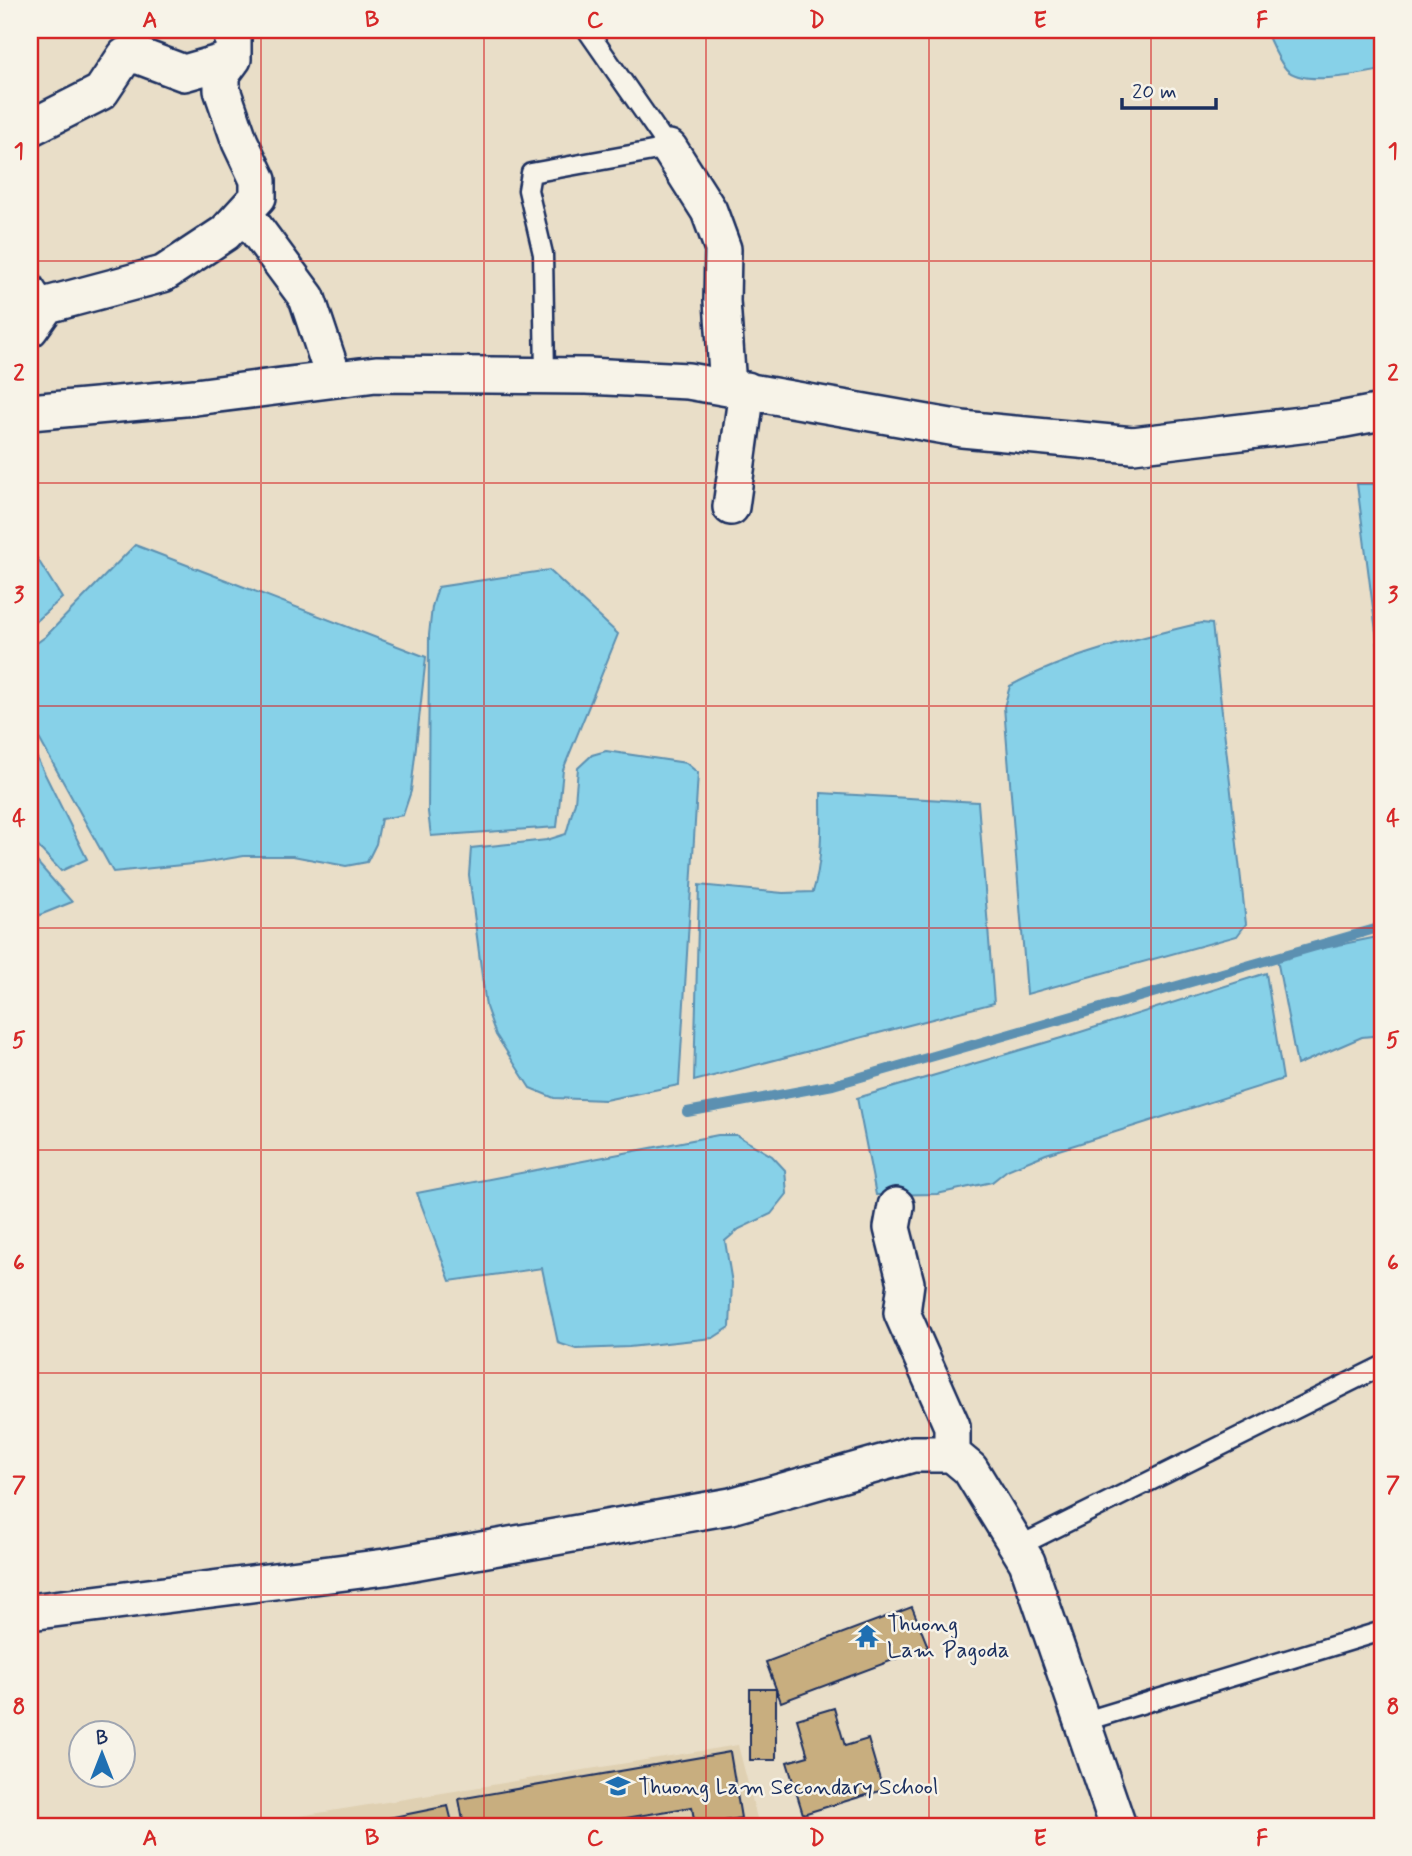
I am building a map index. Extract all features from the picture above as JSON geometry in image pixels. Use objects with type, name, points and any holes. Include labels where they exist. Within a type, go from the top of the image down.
[{"type":"street","points":[[30,128],[101,92],[125,56],[139,56],[184,73],[233,45]]},
{"type":"street","points":[[35,304],[163,274],[225,233],[258,197],[258,180],[240,142],[222,90],[222,74],[233,45]]},
{"type":"street","points":[[669,148],[709,211],[723,249],[722,301],[737,389],[731,507]]},
{"type":"street","points":[[244,213],[307,298],[334,379]]},
{"type":"street","points":[[30,410],[195,397],[376,374],[688,381],[962,429],[1133,444],[1334,421],[1382,412]]},
{"type":"street","points":[[896,1206],[892,1228],[906,1283],[902,1313],[952,1426],[952,1454]]},
{"type":"street","points":[[30,1612],[385,1567],[731,1506],[913,1454],[952,1454],[970,1469],[1027,1562],[1118,1826]]},
{"type":"lane","points":[[545,376],[543,254],[528,190],[531,173],[669,148],[587,30]]},
{"type":"lane","points":[[1017,1547],[1382,1366]]},
{"type":"lane","points":[[1082,1722],[1382,1631]]},
{"type":"shaded area","name":"Thuong Lam Secondary School","points":[[738,1745],[759,1826],[238,1826]]},
{"type":"water","points":[[1265,30],[1382,30],[1382,70],[1332,78],[1294,74],[1286,69],[1280,60]]},
{"type":"water","points":[[1357,484],[1382,484],[1382,678]]},
{"type":"water","points":[[135,545],[426,657],[411,791],[403,815],[381,819],[376,844],[367,862],[346,866],[293,856],[244,856],[113,872],[30,722],[30,648],[45,637]]},
{"type":"water","points":[[30,547],[62,598],[30,626]]},
{"type":"water","points":[[549,570],[618,634],[563,770],[557,827],[431,836],[428,812],[429,635],[432,607],[438,587]]},
{"type":"water","points":[[1201,623],[1212,624],[1246,924],[1237,936],[1027,994],[1004,707],[1010,686],[1079,656]]},
{"type":"water","points":[[30,744],[87,859],[61,871],[30,838]]},
{"type":"water","points":[[606,751],[686,763],[698,773],[679,1085],[605,1100],[554,1098],[530,1088],[496,1035],[486,1007],[469,875],[471,848],[547,840],[566,834],[575,802],[578,768],[592,755]]},
{"type":"water","points":[[821,793],[978,802],[994,1003],[694,1081],[699,885],[783,893],[813,892],[820,855]]},
{"type":"water","points":[[30,854],[72,902],[30,919]]},
{"type":"water","points":[[1382,936],[1382,1035],[1362,1037],[1297,1065],[1277,959]]},
{"type":"water","points":[[1266,973],[1283,1079],[1046,1154],[1007,1170],[992,1182],[937,1194],[876,1195],[857,1098],[1068,1036]]},
{"type":"water","points":[[718,1135],[736,1135],[772,1156],[785,1170],[787,1194],[771,1214],[739,1229],[725,1241],[732,1283],[730,1327],[713,1338],[629,1347],[576,1349],[558,1343],[542,1268],[450,1281],[417,1193]]},
{"type":"building","points":[[912,1607],[928,1647],[781,1702],[766,1662]]},
{"type":"building","points":[[750,1689],[776,1689],[776,1760],[750,1760]]},
{"type":"building","points":[[834,1708],[845,1746],[868,1739],[883,1790],[803,1814],[787,1762],[808,1756],[797,1719]]},
{"type":"building","name":"Thuong Lam Secondary School","points":[[730,1752],[741,1818],[695,1826],[692,1807],[578,1826],[464,1826],[459,1799]]},
{"type":"building","points":[[448,1806],[453,1826],[359,1824]]},
{"type":"waterway","points":[[687,1112],[833,1085],[1382,927]]},
{"type":"place","name":"Thuong Lam Pagoda","points":[[867,1636]]},
{"type":"place","name":"Thuong Lam Secondary School","points":[[618,1786]]}]
